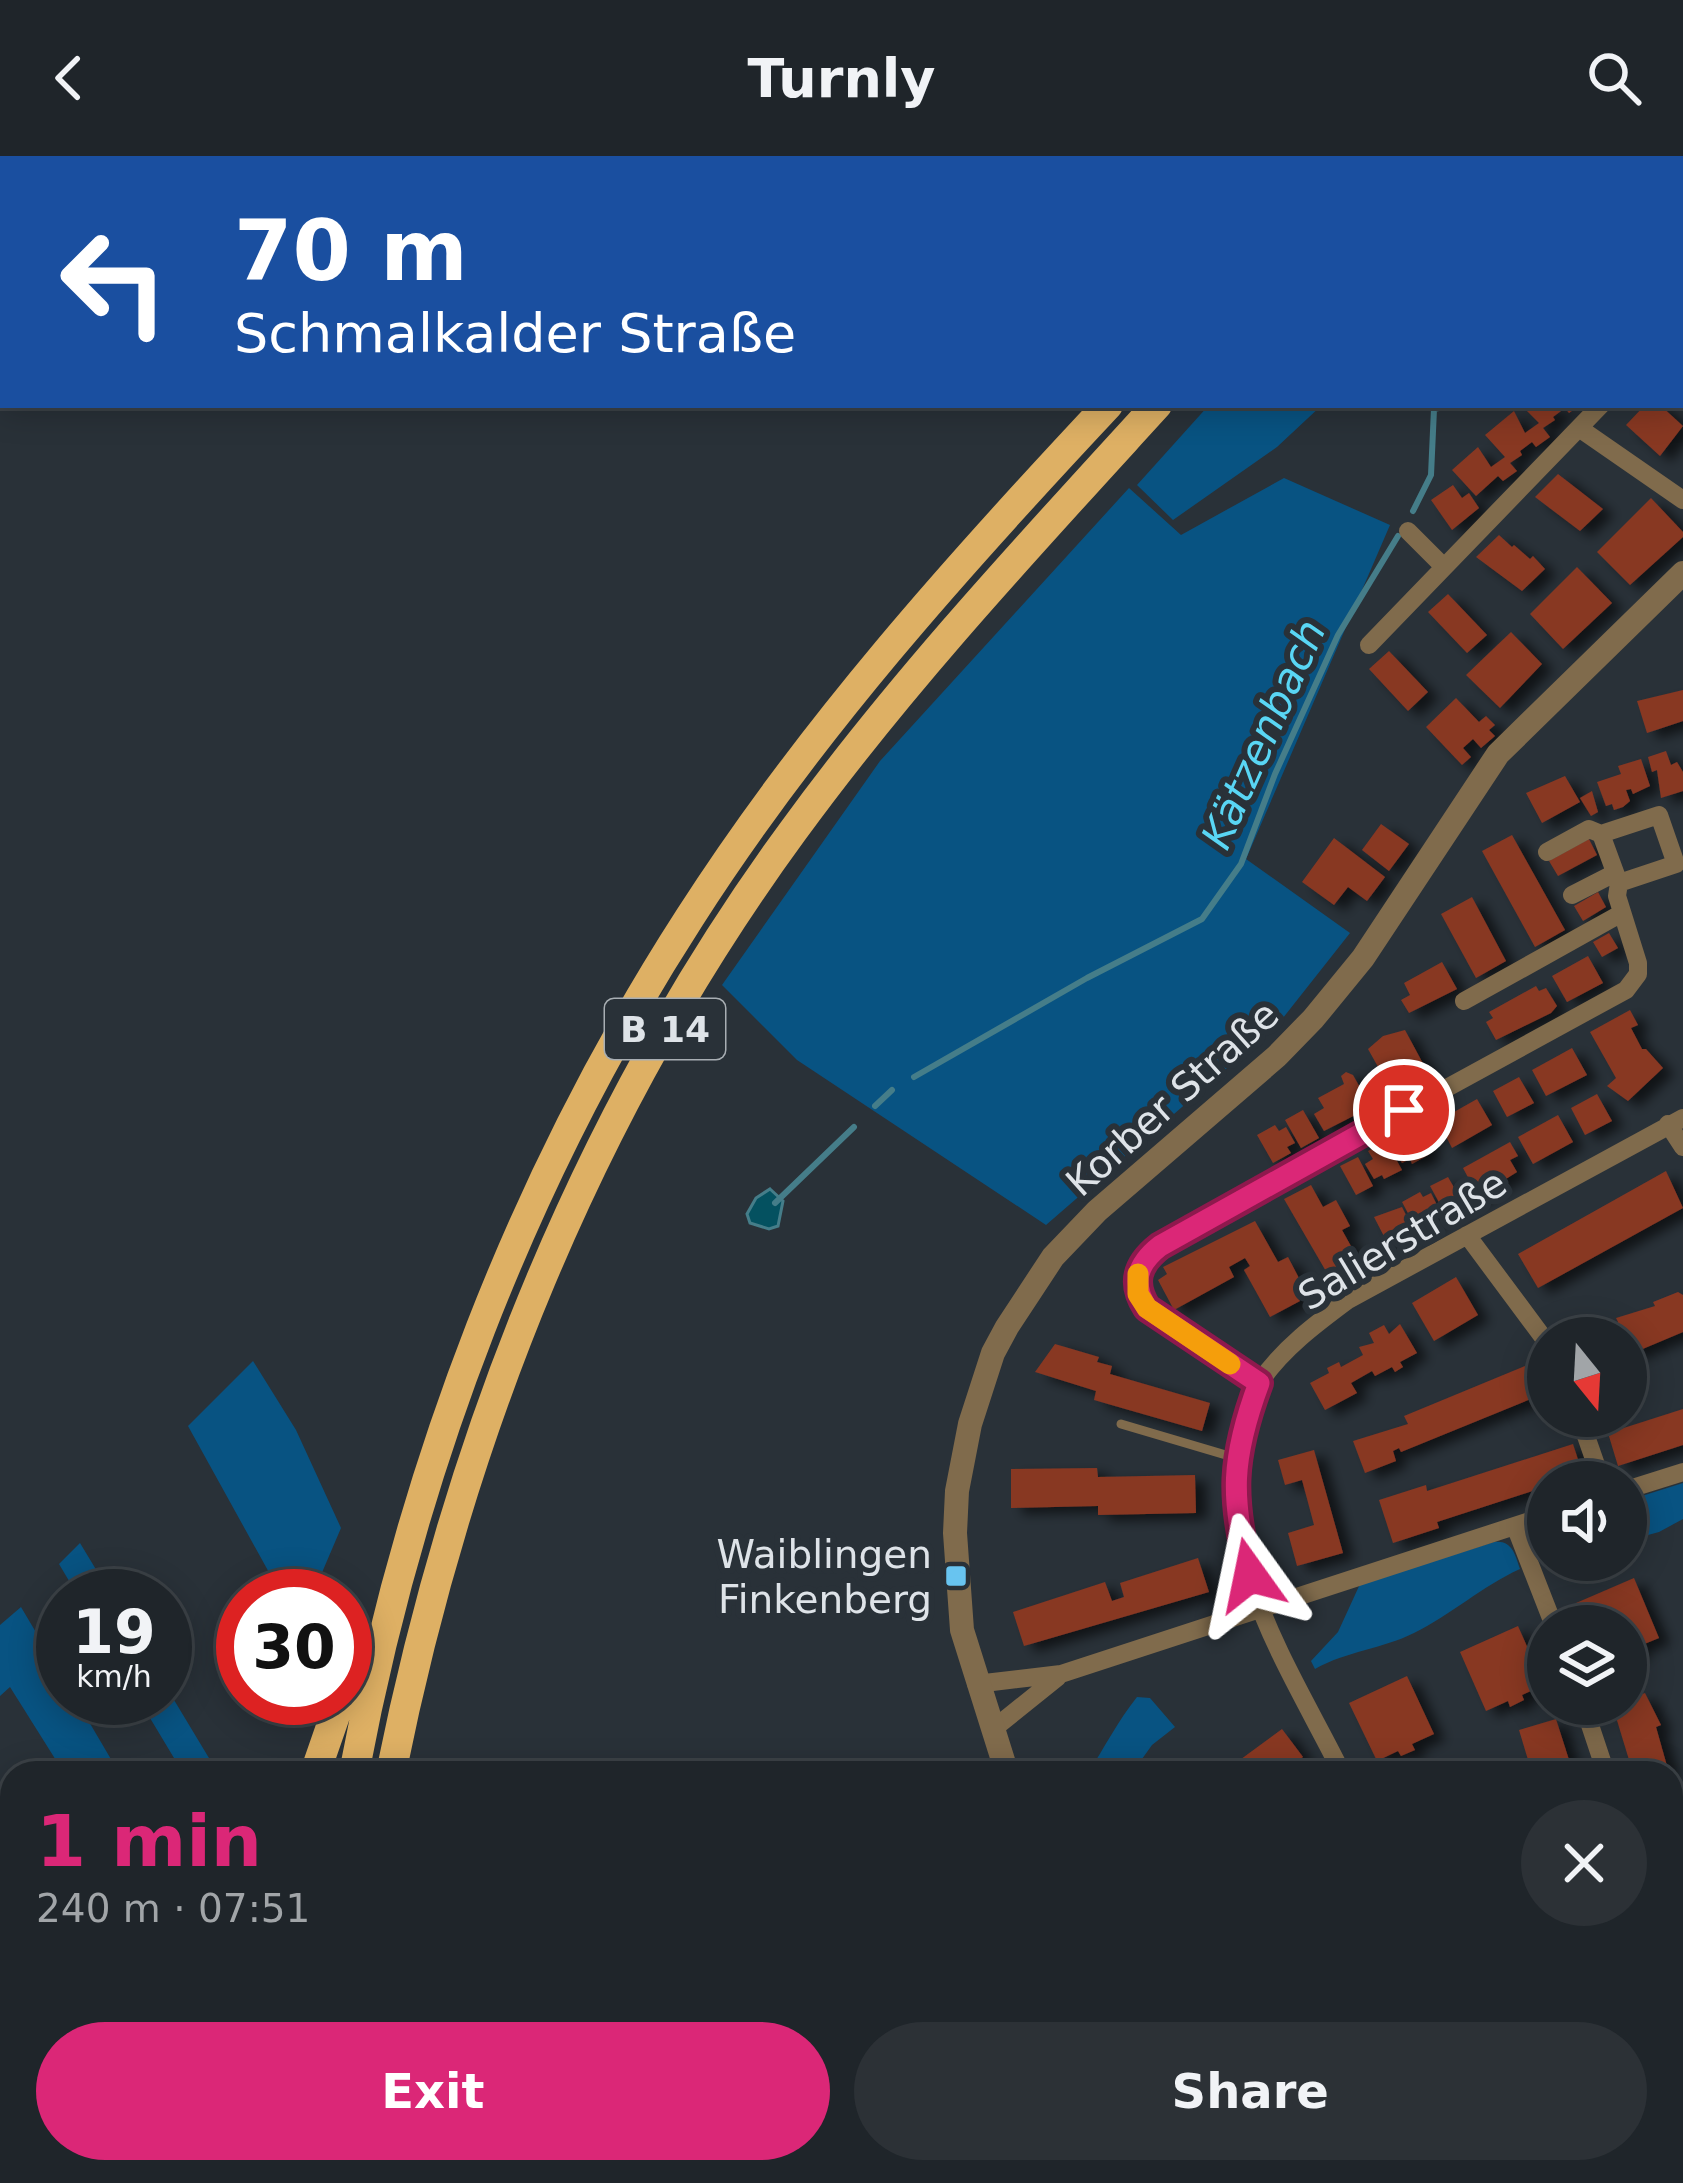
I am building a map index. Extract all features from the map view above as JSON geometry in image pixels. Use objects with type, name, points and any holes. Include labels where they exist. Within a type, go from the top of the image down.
[{"type":"highway","name":"B 14","points":[[356,1761],[381,1637],[453,1398],[498,1284],[588,1094],[678,936],[766,807],[941,588],[1105,408]]},
{"type":"highway","name":"B 14","points":[[393,1761],[416,1645],[488,1407],[572,1205],[666,1026],[792,832],[878,720],[997,580],[1154,408]]},
{"type":"highway","points":[[372,1645],[381,1637]]},
{"type":"highway","points":[[319,1761],[332,1725]]},
{"type":"street","points":[[1370,645],[1598,408]]},
{"type":"street","points":[[1580,428],[1683,500]]},
{"type":"street","points":[[1408,531],[1444,567]]},
{"type":"street","name":"Korber Straße","points":[[1003,1761],[962,1630],[956,1580],[957,1491],[977,1398],[993,1353],[1025,1295],[1097,1210],[1277,1056],[1313,1019],[1363,958],[1498,754],[1683,573]]},
{"type":"street","points":[[1546,852],[1589,829],[1601,834],[1659,815],[1676,864],[1617,878],[1571,896]]},
{"type":"street","points":[[1259,1383],[1147,1308],[1138,1294],[1137,1277],[1148,1256],[1196,1225],[1626,990],[1638,974],[1638,963],[1601,834]]},
{"type":"street","points":[[1464,1000],[1622,913]]},
{"type":"street","name":"Salierstraße","points":[[1334,1761],[1259,1610],[1235,1502],[1236,1458],[1259,1383],[1309,1328],[1348,1300],[1676,1121],[1683,1107]]},
{"type":"street","points":[[1676,1121],[1683,1147]]},
{"type":"street","points":[[1467,1234],[1528,1317]]},
{"type":"street","points":[[1647,1483],[1683,1472]]},
{"type":"street","points":[[976,1684],[1061,1674],[1527,1522]]},
{"type":"street","points":[[1515,1526],[1546,1605]]},
{"type":"street","points":[[992,1730],[1061,1674]]},
{"type":"street","points":[[1590,1725],[1602,1761]]},
{"type":"lane","points":[[1121,1424],[1236,1458]]},
{"type":"shaded area","points":[[1206,408],[1319,408],[1277,447],[1173,520],[1137,485]]},
{"type":"shaded area","points":[[1284,478],[1390,525],[1246,859],[1350,933],[1279,1023],[1046,1225],[797,1060],[722,985],[880,761],[1129,488],[1181,535]]},
{"type":"shaded area","points":[[770,1189],[783,1201],[778,1226],[769,1229],[750,1223],[747,1214],[756,1198]]},
{"type":"shaded area","points":[[253,1361],[296,1430],[341,1528],[324,1569],[267,1569],[188,1426]]},
{"type":"shaded area","points":[[1683,1483],[1683,1519],[1647,1535],[1647,1494]]},
{"type":"shaded area","points":[[1494,1542],[1509,1546],[1520,1569],[1414,1633],[1315,1669],[1311,1661],[1338,1632],[1360,1584]]},
{"type":"shaded area","points":[[80,1543],[96,1569],[62,1569],[59,1564]]},
{"type":"shaded area","points":[[21,1607],[36,1632],[36,1725],[91,1725],[112,1761],[56,1761],[10,1687],[0,1696],[0,1625]]},
{"type":"shaded area","points":[[1137,1697],[1150,1698],[1175,1727],[1141,1761],[1095,1761]]},
{"type":"shaded area","points":[[154,1725],[189,1725],[211,1761],[176,1761]]},
{"type":"building","points":[[1524,408],[1565,408],[1543,428],[1550,437],[1536,447],[1532,442],[1510,463],[1517,471],[1503,481],[1498,476],[1476,496],[1452,470],[1478,447],[1491,467],[1505,457],[1485,435],[1514,411],[1525,433],[1539,423]]},
{"type":"building","points":[[1642,408],[1663,408],[1683,426],[1660,456],[1626,425]]},
{"type":"building","points":[[1558,474],[1603,509],[1580,531],[1535,497]]},
{"type":"building","points":[[1453,485],[1462,498],[1469,493],[1479,508],[1452,530],[1431,500]]},
{"type":"building","points":[[1651,498],[1683,537],[1630,585],[1597,552]]},
{"type":"building","points":[[1499,535],[1545,569],[1522,591],[1476,557]]},
{"type":"building","points":[[1577,567],[1612,603],[1563,649],[1530,614]]},
{"type":"building","points":[[1448,594],[1487,635],[1467,653],[1428,612]]},
{"type":"building","points":[[1511,632],[1542,664],[1500,708],[1466,675]]},
{"type":"building","points":[[1389,651],[1428,692],[1408,711],[1369,669]]},
{"type":"building","points":[[1683,690],[1683,721],[1647,733],[1637,701]]},
{"type":"building","points":[[1456,698],[1479,722],[1486,716],[1495,725],[1489,730],[1495,736],[1481,748],[1473,739],[1463,748],[1471,757],[1462,765],[1426,727]]},
{"type":"building","points":[[1666,751],[1671,765],[1677,762],[1683,772],[1683,791],[1661,798],[1657,770],[1652,772],[1648,757]]},
{"type":"building","points":[[1641,759],[1650,786],[1633,794],[1626,790],[1630,801],[1623,807],[1606,806],[1597,782],[1621,774],[1618,766]]},
{"type":"building","points":[[1565,776],[1580,802],[1542,823],[1526,793]]},
{"type":"building","points":[[1592,791],[1598,812],[1591,816],[1580,798]]},
{"type":"building","points":[[1381,824],[1409,844],[1389,871],[1362,850]]},
{"type":"building","points":[[1512,835],[1565,930],[1535,947],[1482,851]]},
{"type":"building","points":[[1334,838],[1385,877],[1367,901],[1348,887],[1334,905],[1302,882]]},
{"type":"building","points":[[1589,839],[1597,855],[1558,876],[1549,861]]},
{"type":"building","points":[[1598,892],[1606,907],[1583,921],[1574,906]]},
{"type":"building","points":[[1472,897],[1506,961],[1476,978],[1441,914]]},
{"type":"building","points":[[1609,933],[1618,948],[1602,957],[1593,942]]},
{"type":"building","points":[[1588,956],[1603,983],[1567,1002],[1552,976]]},
{"type":"building","points":[[1442,962],[1457,989],[1409,1013],[1401,1000],[1410,995],[1404,983]]},
{"type":"building","points":[[1536,986],[1539,991],[1546,988],[1557,1006],[1496,1040],[1486,1022],[1493,1018],[1489,1012]]},
{"type":"building","points":[[1630,1010],[1638,1025],[1631,1028],[1642,1049],[1663,1068],[1628,1101],[1607,1086],[1616,1078],[1590,1032]]},
{"type":"building","points":[[1405,1030],[1427,1071],[1414,1078],[1417,1084],[1408,1089],[1405,1083],[1391,1090],[1368,1049],[1383,1036]]},
{"type":"building","points":[[1572,1048],[1587,1075],[1546,1096],[1532,1070]]},
{"type":"building","points":[[1353,1075],[1371,1107],[1324,1131],[1314,1114],[1324,1108],[1318,1098],[1344,1084],[1341,1076]]},
{"type":"building","points":[[1519,1077],[1534,1103],[1507,1117],[1493,1091]]},
{"type":"building","points":[[1375,1079],[1385,1089],[1375,1099],[1365,1089]]},
{"type":"building","points":[[1597,1094],[1612,1121],[1585,1135],[1571,1108]]},
{"type":"building","points":[[1477,1099],[1492,1125],[1452,1148],[1438,1121]]},
{"type":"building","points":[[1303,1110],[1319,1138],[1301,1148],[1285,1120]]},
{"type":"building","points":[[1558,1115],[1573,1142],[1533,1164],[1518,1137]]},
{"type":"building","points":[[1275,1125],[1279,1131],[1286,1127],[1295,1143],[1287,1147],[1291,1153],[1273,1163],[1257,1135]]},
{"type":"building","points":[[1414,1125],[1430,1154],[1412,1164],[1410,1159],[1402,1163],[1393,1148],[1401,1143],[1396,1135]]},
{"type":"building","points":[[1386,1141],[1402,1170],[1374,1179],[1365,1164],[1373,1159],[1368,1151]]},
{"type":"building","points":[[1510,1142],[1518,1156],[1510,1160],[1517,1172],[1471,1201],[1465,1189],[1472,1185],[1463,1168]]},
{"type":"building","points":[[1358,1157],[1373,1186],[1356,1195],[1340,1166]]},
{"type":"building","points":[[1666,1171],[1683,1208],[1538,1288],[1518,1254]]},
{"type":"building","points":[[1448,1177],[1464,1205],[1446,1215],[1430,1186]]},
{"type":"building","points":[[1311,1185],[1323,1207],[1336,1200],[1350,1226],[1342,1230],[1357,1257],[1327,1273],[1284,1199]]},
{"type":"building","points":[[1420,1192],[1423,1197],[1431,1193],[1439,1209],[1432,1213],[1435,1220],[1417,1230],[1402,1202]]},
{"type":"building","points":[[1402,1207],[1410,1223],[1402,1227],[1407,1236],[1389,1246],[1374,1217]]},
{"type":"building","points":[[1255,1221],[1278,1262],[1288,1257],[1301,1282],[1297,1285],[1303,1294],[1297,1297],[1300,1301],[1270,1317],[1244,1270],[1250,1266],[1245,1258],[1229,1267],[1234,1277],[1174,1310],[1158,1280],[1167,1274],[1163,1267]]},
{"type":"building","points":[[1456,1277],[1478,1315],[1434,1341],[1412,1303]]},
{"type":"building","points":[[1678,1292],[1683,1295],[1683,1332],[1647,1347],[1647,1317],[1619,1317],[1655,1306],[1653,1302]]},
{"type":"building","points":[[1400,1324],[1417,1353],[1400,1362],[1403,1367],[1395,1372],[1392,1367],[1375,1376],[1372,1371],[1351,1383],[1357,1393],[1325,1410],[1310,1383],[1329,1373],[1327,1368],[1339,1362],[1341,1367],[1363,1355],[1359,1347],[1374,1343],[1369,1333],[1384,1325],[1389,1334]]},
{"type":"building","points":[[1055,1344],[1099,1357],[1097,1362],[1112,1366],[1110,1374],[1210,1403],[1202,1431],[1094,1400],[1096,1391],[1035,1372]]},
{"type":"building","points":[[1525,1366],[1527,1371],[1527,1400],[1401,1452],[1399,1448],[1393,1451],[1396,1461],[1365,1473],[1353,1441],[1408,1424],[1404,1416]]},
{"type":"building","points":[[1683,1409],[1683,1445],[1633,1461],[1616,1461],[1609,1437],[1647,1437],[1647,1421]]},
{"type":"building","points":[[1573,1444],[1578,1461],[1527,1461],[1527,1493],[1437,1522],[1439,1528],[1393,1543],[1379,1500],[1426,1485],[1427,1491]]},
{"type":"building","points":[[1314,1450],[1343,1553],[1297,1566],[1288,1533],[1314,1525],[1302,1480],[1285,1485],[1278,1460]]},
{"type":"building","points":[[1097,1468],[1098,1477],[1195,1475],[1196,1513],[1098,1515],[1098,1506],[1011,1508],[1011,1469]]},
{"type":"building","points":[[1198,1558],[1209,1592],[1024,1646],[1013,1612],[1105,1582],[1112,1601],[1124,1597],[1120,1583]]},
{"type":"building","points":[[1635,1581],[1645,1605],[1577,1605]]},
{"type":"building","points":[[1647,1609],[1659,1638],[1647,1643]]},
{"type":"building","points":[[1518,1626],[1527,1646],[1524,1700],[1486,1711],[1460,1652]]},
{"type":"building","points":[[1407,1676],[1434,1734],[1412,1744],[1415,1750],[1401,1756],[1398,1751],[1377,1761],[1349,1703]]},
{"type":"building","points":[[1647,1697],[1661,1725],[1656,1727],[1666,1761],[1629,1761],[1618,1725],[1647,1725]]},
{"type":"building","points":[[1558,1725],[1569,1761],[1528,1761],[1519,1730]]},
{"type":"building","points":[[1282,1729],[1303,1757],[1298,1761],[1238,1761]]},
{"type":"waterway","name":"Kätzenbach","points":[[1413,511],[1431,475],[1434,409],[1438,408]]},
{"type":"waterway","name":"Kätzenbach","points":[[914,1077],[1202,919],[1241,864],[1275,774],[1338,635],[1398,536]]},
{"type":"waterway","name":"Kätzenbach","points":[[875,1106],[892,1090]]},
{"type":"waterway","name":"Kätzenbach","points":[[775,1203],[854,1127]]},
{"type":"slow traffic","points":[[1138,1274],[1138,1294],[1147,1308],[1230,1364]]},
{"type":"place","name":"Waiblingen Finkenberg","points":[[956,1576]]},
{"type":"route","points":[[1250,1575],[1235,1502],[1236,1458],[1259,1383],[1147,1308],[1138,1294],[1137,1277],[1148,1256],[1160,1246],[1404,1110]]}]
